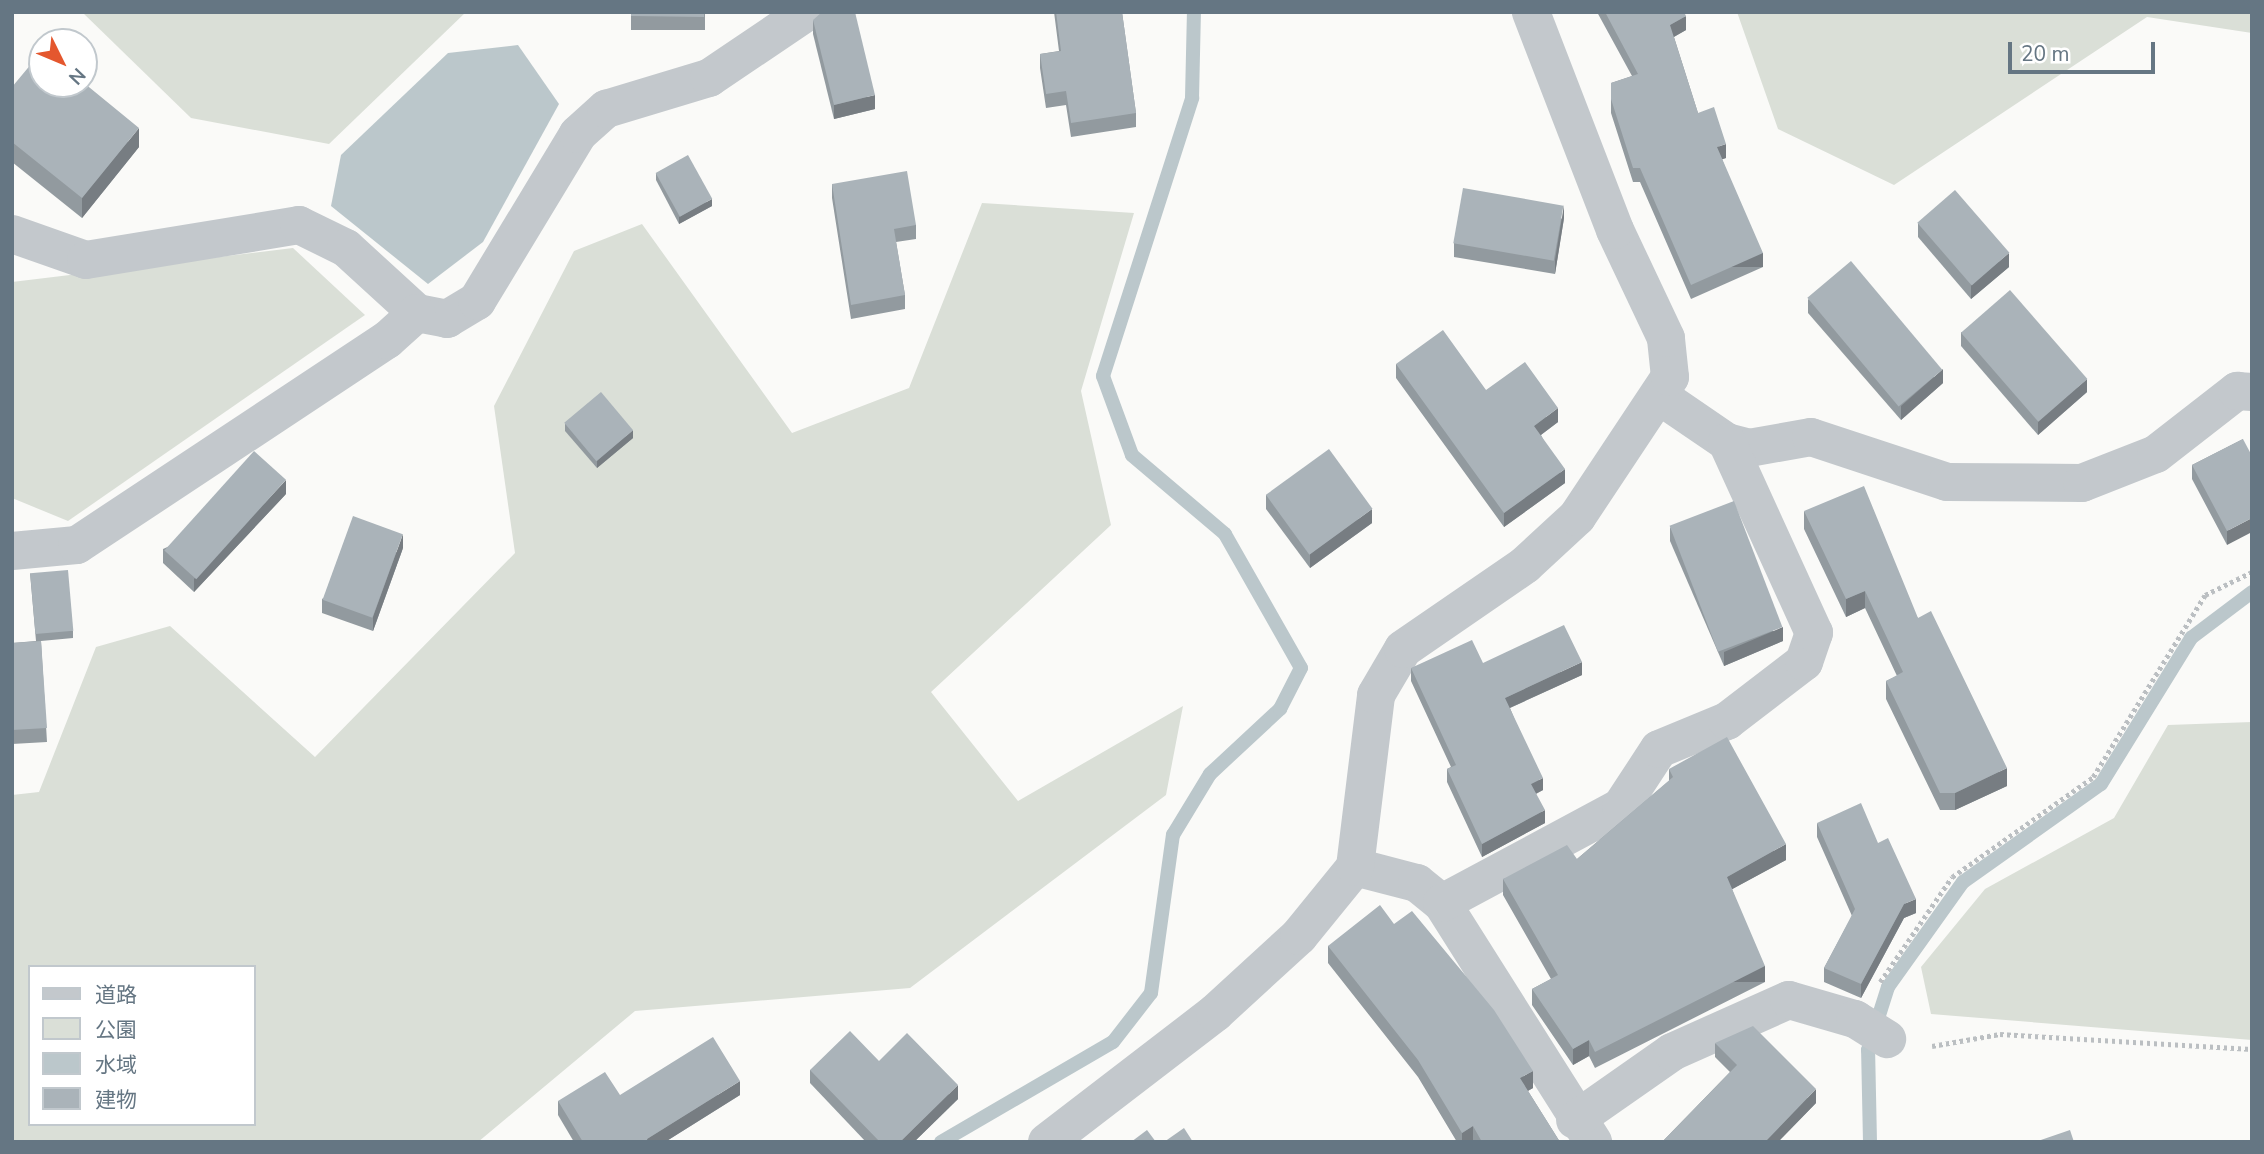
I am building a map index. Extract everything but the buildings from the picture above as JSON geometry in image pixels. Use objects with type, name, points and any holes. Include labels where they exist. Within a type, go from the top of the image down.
[{"type":"street","points":[[12,233],[86,260],[299,225],[346,248],[417,313],[447,319],[477,301],[579,134],[606,109],[709,78],[807,12]]},
{"type":"street","points":[[1047,1142],[1215,1013],[1299,936],[1355,867],[1376,695],[1403,649],[1525,565],[1577,517],[1661,397],[1670,377],[1666,338],[1615,230],[1531,12]]},
{"type":"street","points":[[12,551],[78,545],[387,340],[417,313]]},
{"type":"street","points":[[1661,397],[1727,442],[1749,448],[1811,437],[1947,482],[2082,483],[2156,454],[2237,391],[2252,392]]},
{"type":"street","points":[[1442,903],[1621,807],[1660,749],[1727,721],[1804,662],[1814,633],[1727,442]]},
{"type":"street","points":[[1355,867],[1417,883],[1442,903],[1584,1131],[1672,1052],[1789,1000],[1855,1019],[1887,1039]]},
{"type":"path","points":[[1855,1019],[1952,877],[2093,777],[2205,594],[2252,572]]},
{"type":"path","points":[[1926,1047],[2000,1034],[2252,1049]]},
{"type":"green space","points":[[82,12],[466,12],[329,144],[191,118]]},
{"type":"green space","points":[[1737,12],[2252,12],[2252,33],[2147,17],[1894,185],[1778,129]]},
{"type":"green space","points":[[982,203],[1134,213],[1081,391],[1111,525],[931,692],[1018,801],[1183,706],[1166,795],[910,988],[635,1011],[478,1142],[12,1142],[12,795],[39,792],[96,647],[170,626],[315,757],[515,553],[494,406],[574,251],[642,224],[792,433],[909,388]]},
{"type":"green space","points":[[293,248],[365,315],[68,521],[12,498],[12,282]]},
{"type":"green space","points":[[2252,722],[2252,1040],[1931,1014],[1921,967],[1985,889],[2114,818],[2168,725]]},
{"type":"water","points":[[518,45],[559,104],[483,242],[428,284],[331,206],[341,155],[448,53]]},
{"type":"waterway","points":[[941,1142],[1113,1042],[1151,993],[1173,835],[1210,774],[1280,709],[1301,668],[1225,534],[1132,455],[1103,376],[1192,98],[1194,12]]},
{"type":"waterway","points":[[1870,1142],[1868,1050],[1888,987],[1963,882],[2101,784],[2191,638],[2252,592]]}]
